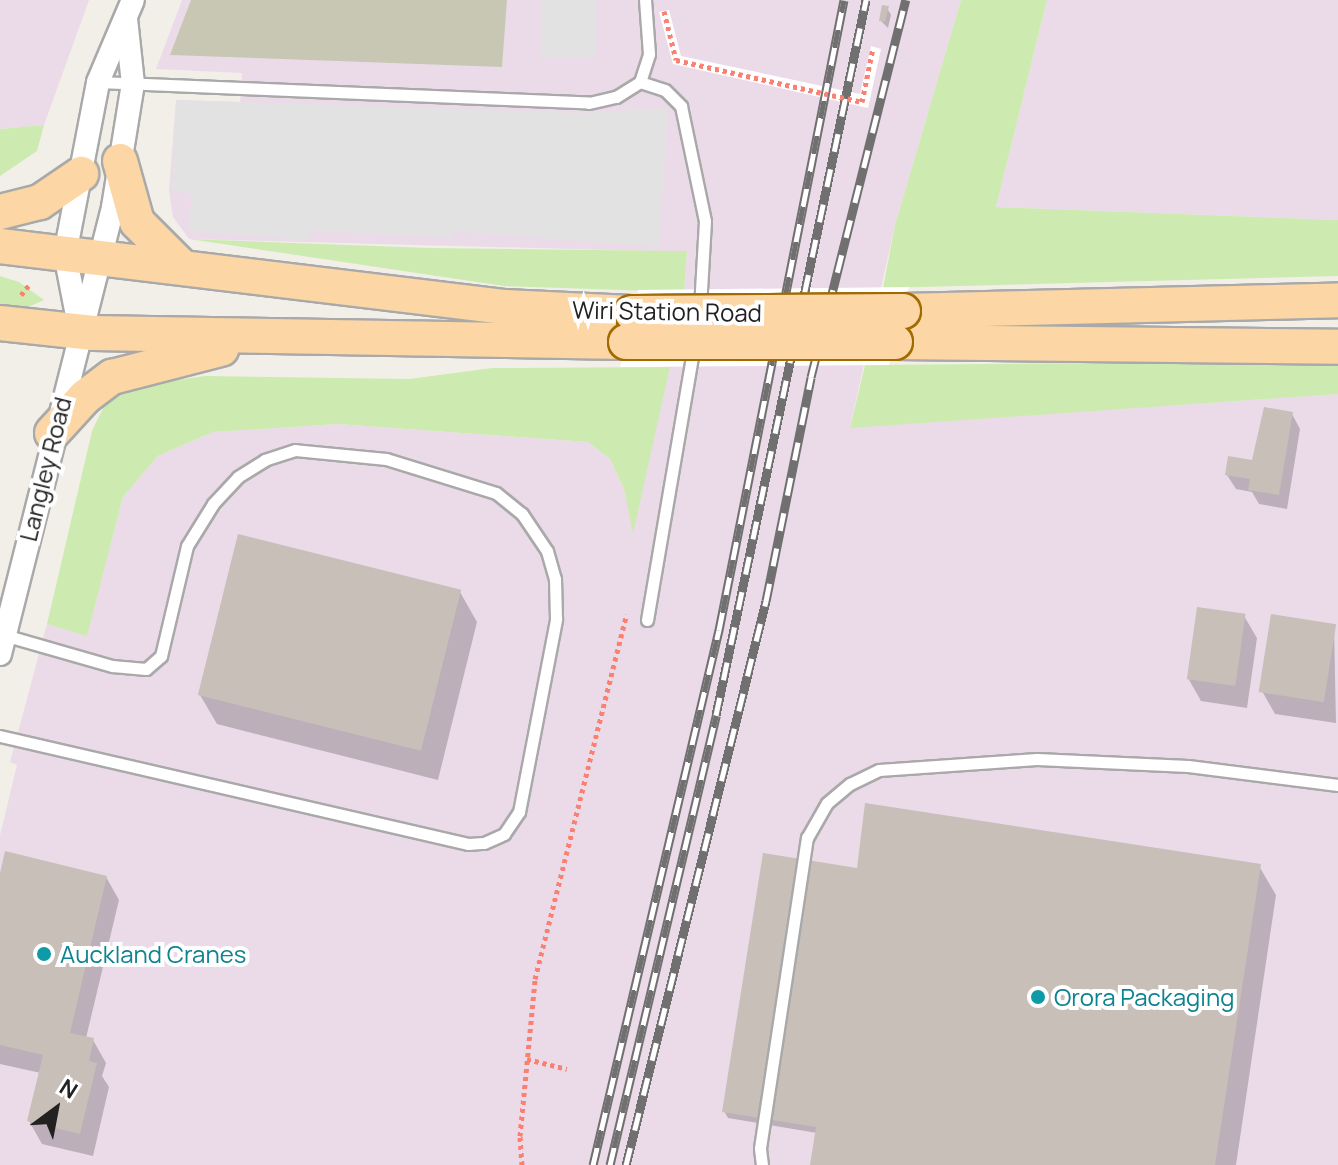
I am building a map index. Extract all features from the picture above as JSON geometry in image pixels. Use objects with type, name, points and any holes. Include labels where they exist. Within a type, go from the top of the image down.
[{"type":"main road","points":[[120,161],[137,222],[182,267]]},
{"type":"main road","points":[[0,212],[40,202],[81,174]]},
{"type":"main road","name":"Wiri Station Road","points":[[0,246],[505,307],[629,328]]},
{"type":"main road","name":"Wiri Station Road","points":[[899,327],[1338,300]]},
{"type":"main road","name":"Wiri Station Road","points":[[0,323],[80,332],[300,336],[629,328],[899,327],[1338,347]]},
{"type":"main road","points":[[52,433],[85,397],[135,367],[300,336]]},
{"type":"street","name":"Langley Road","points":[[80,332],[65,254],[98,82],[129,9]]},
{"type":"street","name":"Langley Road","points":[[2,644],[52,433],[100,258],[120,161],[133,84],[129,9]]},
{"type":"lane","points":[[98,82],[589,103],[616,97],[640,82],[649,54],[645,0]]},
{"type":"lane","points":[[640,82],[665,90],[681,106],[705,221],[705,280],[647,620]]},
{"type":"lane","points":[[0,736],[468,844],[484,843],[504,834],[519,812],[556,619],[555,579],[547,551],[522,514],[496,493],[386,459],[295,450],[247,471],[213,504],[187,546],[161,656],[146,669],[112,666],[2,644]]},
{"type":"lane","points":[[762,1165],[760,1148],[807,838],[827,803],[850,784],[879,770],[1037,759],[1157,763],[1338,785]]},
{"type":"path","points":[[664,11],[676,60],[862,102],[873,48]]},
{"type":"path","points":[[522,1165],[527,1059],[535,979],[629,605]]},
{"type":"path","points":[[527,1059],[567,1069]]},
{"type":"shaded area","points":[[0,0],[89,0],[44,125],[0,129]]},
{"type":"shaded area","points":[[182,0],[961,0],[895,225],[850,427],[1338,394],[1338,1165],[0,1165],[0,835],[17,765],[10,762],[47,624],[87,635],[123,497],[158,456],[213,432],[338,424],[588,442],[610,459],[624,489],[633,532],[684,292],[687,252],[189,239],[173,217],[169,191],[176,100],[240,102],[242,73],[156,69]]},
{"type":"shaded area","points":[[191,0],[507,0],[502,67],[170,55]]},
{"type":"shaded area","points":[[542,0],[596,0],[596,57],[542,57]]},
{"type":"shaded area","points":[[1047,0],[1338,0],[1338,220],[996,207]]},
{"type":"shaded area","points":[[176,100],[582,113],[668,108],[659,247],[452,231],[451,238],[312,230],[309,240],[189,231],[192,194],[172,190]]},
{"type":"green space","points":[[961,0],[1047,0],[996,207],[1338,220],[1338,276],[883,288],[895,225]]},
{"type":"green space","points":[[44,125],[37,151],[0,176],[0,129]]},
{"type":"green space","points":[[189,239],[430,248],[687,251],[684,292],[504,286]]},
{"type":"green space","points":[[0,276],[19,282],[44,300],[13,314],[0,312]]},
{"type":"green space","points":[[1338,361],[1338,394],[850,428],[865,365]]},
{"type":"green space","points":[[670,367],[633,534],[624,489],[610,459],[588,442],[338,424],[213,432],[158,456],[123,497],[87,636],[47,624],[92,431],[107,400],[141,385],[205,376],[409,379],[492,368]]},
{"type":"pier","points":[[669,10],[681,56],[860,94],[871,46],[881,49],[868,108],[673,64],[659,12]]},
{"type":"pier","points":[[909,287],[889,365],[620,367],[638,290]]},
{"type":"building","points":[[882,5],[889,6],[885,22],[879,21]]},
{"type":"building","points":[[1264,407],[1293,412],[1279,495],[1248,490],[1250,479],[1225,475],[1228,456],[1252,460]]},
{"type":"building","points":[[238,534],[461,590],[421,751],[198,695]]},
{"type":"building","points":[[1197,607],[1246,614],[1235,686],[1187,679]]},
{"type":"building","points":[[1271,614],[1336,624],[1324,702],[1259,692]]},
{"type":"building","name":"Orora Packaging","points":[[865,803],[1261,864],[1215,1165],[810,1165],[816,1127],[722,1112],[763,853],[857,868]]},
{"type":"building","name":"Auckland Cranes","points":[[5,851],[107,876],[70,1033],[94,1038],[89,1061],[97,1063],[80,1134],[27,1121],[43,1055],[0,1045],[0,873]]},
{"type":"railway","points":[[593,1165],[719,630],[844,0]]},
{"type":"railway","points":[[610,1165],[716,715],[866,0]]},
{"type":"railway","points":[[626,1165],[766,601],[811,377],[906,0]]},
{"type":"place","name":"Auckland Cranes","points":[[44,954]]},
{"type":"place","name":"Orora Packaging","points":[[1038,997]]}]
